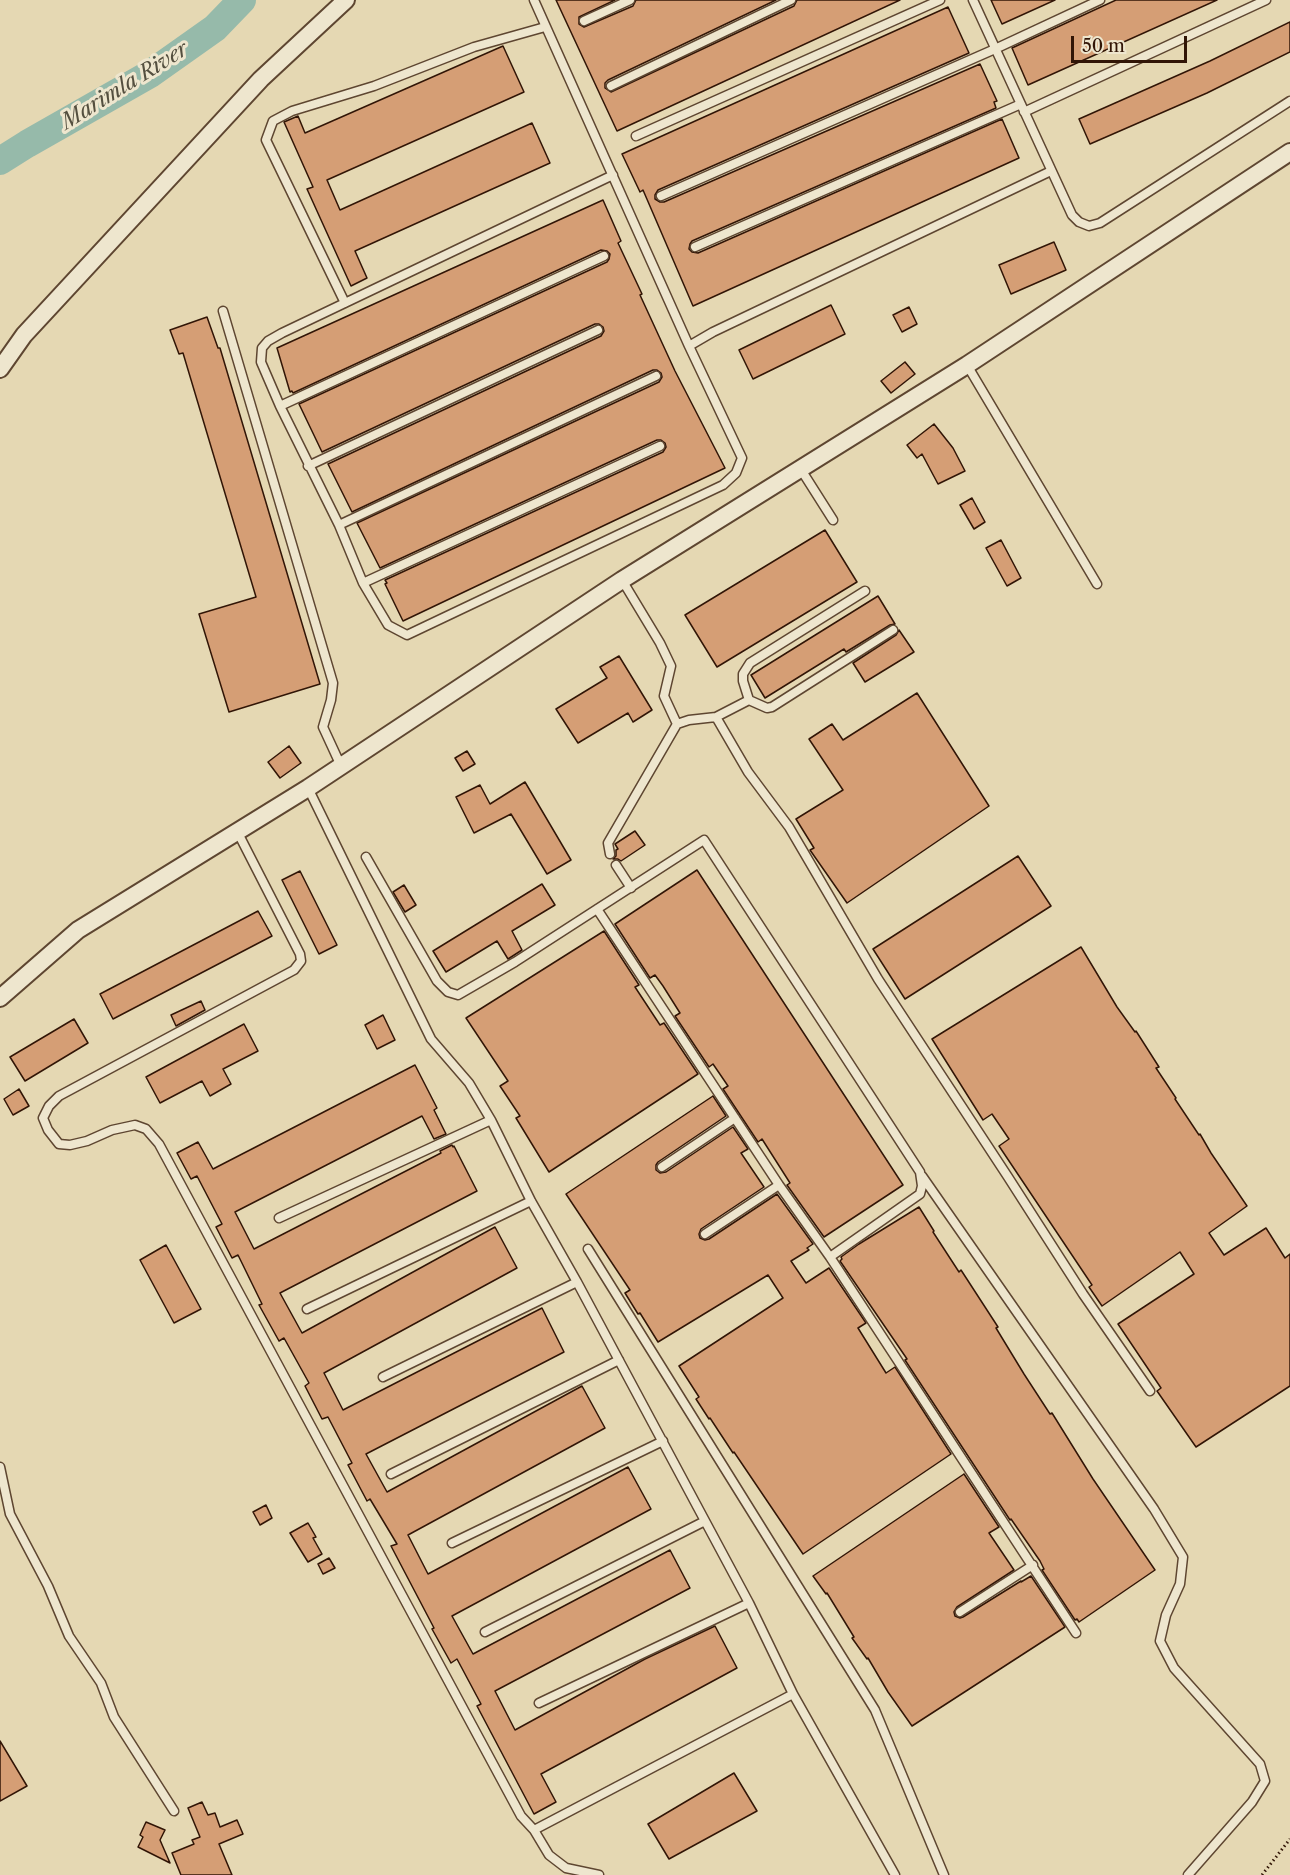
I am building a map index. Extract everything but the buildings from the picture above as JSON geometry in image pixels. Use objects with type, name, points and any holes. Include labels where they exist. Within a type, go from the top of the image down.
[{"type":"street","points":[[0,369],[24,335],[261,79],[346,0]]},
{"type":"street","points":[[0,998],[78,930],[238,833],[622,580],[967,365],[1290,152]]},
{"type":"lane","points":[[534,0],[545,27],[613,175],[689,346],[742,458],[736,473],[723,485],[407,635],[388,625],[363,583],[339,525],[308,466],[261,362],[262,348],[268,341],[282,333],[613,175]]},
{"type":"lane","points":[[585,21],[630,0]]},
{"type":"lane","points":[[611,86],[791,0]]},
{"type":"lane","points":[[636,136],[940,0]]},
{"type":"lane","points":[[973,0],[1072,215],[1079,222],[1089,226],[1100,223],[1290,101]]},
{"type":"lane","points":[[661,196],[995,49],[1100,0]]},
{"type":"lane","points":[[695,247],[1023,108],[1266,0]]},
{"type":"lane","points":[[345,303],[266,140],[273,121],[292,111],[374,86],[474,47],[545,27]]},
{"type":"lane","points":[[689,346],[723,327],[1052,171]]},
{"type":"lane","points":[[280,406],[604,256]]},
{"type":"lane","points":[[223,311],[333,683],[331,700],[323,727],[341,766]]},
{"type":"lane","points":[[308,466],[598,330]]},
{"type":"lane","points":[[967,365],[1097,584]]},
{"type":"lane","points":[[339,525],[656,376]]},
{"type":"lane","points":[[363,583],[660,446]]},
{"type":"lane","points":[[800,468],[833,520]]},
{"type":"lane","points":[[622,580],[660,643],[671,666],[664,696],[677,724]]},
{"type":"lane","points":[[865,591],[750,663],[743,674],[742,681],[750,700],[767,708],[772,707],[893,630]]},
{"type":"lane","points":[[610,854],[608,843],[677,724],[689,720],[716,717],[750,700]]},
{"type":"lane","points":[[716,717],[748,772],[789,827],[878,979],[1083,1294],[1150,1391]]},
{"type":"lane","points":[[308,788],[431,1039],[469,1083],[491,1120],[531,1201],[577,1282],[749,1603],[793,1694],[895,1875]]},
{"type":"lane","points":[[238,833],[300,954],[301,962],[294,970],[59,1096],[49,1106],[43,1118],[48,1130],[59,1143],[70,1145],[87,1141],[112,1130],[135,1125],[146,1129],[159,1144],[521,1816],[534,1830],[549,1855],[566,1868],[599,1875]]},
{"type":"lane","points":[[366,857],[437,981],[448,992],[458,995],[515,962],[704,840],[920,1173],[1154,1509],[1183,1557],[1180,1584],[1167,1615],[1160,1641],[1174,1668],[1260,1764],[1265,1781],[1252,1802],[1188,1875]]},
{"type":"lane","points":[[616,865],[631,888]]},
{"type":"lane","points":[[597,909],[779,1185],[830,1257],[1076,1633]]},
{"type":"lane","points":[[662,1167],[735,1118]]},
{"type":"lane","points":[[279,1218],[491,1120]]},
{"type":"lane","points":[[830,1257],[920,1194],[922,1186],[920,1173]]},
{"type":"lane","points":[[705,1234],[779,1185]]},
{"type":"lane","points":[[308,1309],[531,1201]]},
{"type":"lane","points":[[588,1249],[875,1710],[944,1875]]},
{"type":"lane","points":[[384,1377],[577,1282]]},
{"type":"lane","points":[[391,1474],[619,1360]]},
{"type":"lane","points":[[452,1543],[663,1442]]},
{"type":"lane","points":[[0,1467],[10,1514],[48,1586],[69,1636],[101,1683],[114,1717],[174,1811]]},
{"type":"lane","points":[[485,1632],[705,1521]]},
{"type":"lane","points":[[960,1612],[1033,1565]]},
{"type":"lane","points":[[540,1703],[749,1603]]},
{"type":"lane","points":[[534,1830],[793,1694]]},
{"type":"path","points":[[1263,1875],[1290,1839]]},
{"type":"waterway","name":"Marimla River","points":[[0,161],[150,74],[215,28],[242,0]]}]
